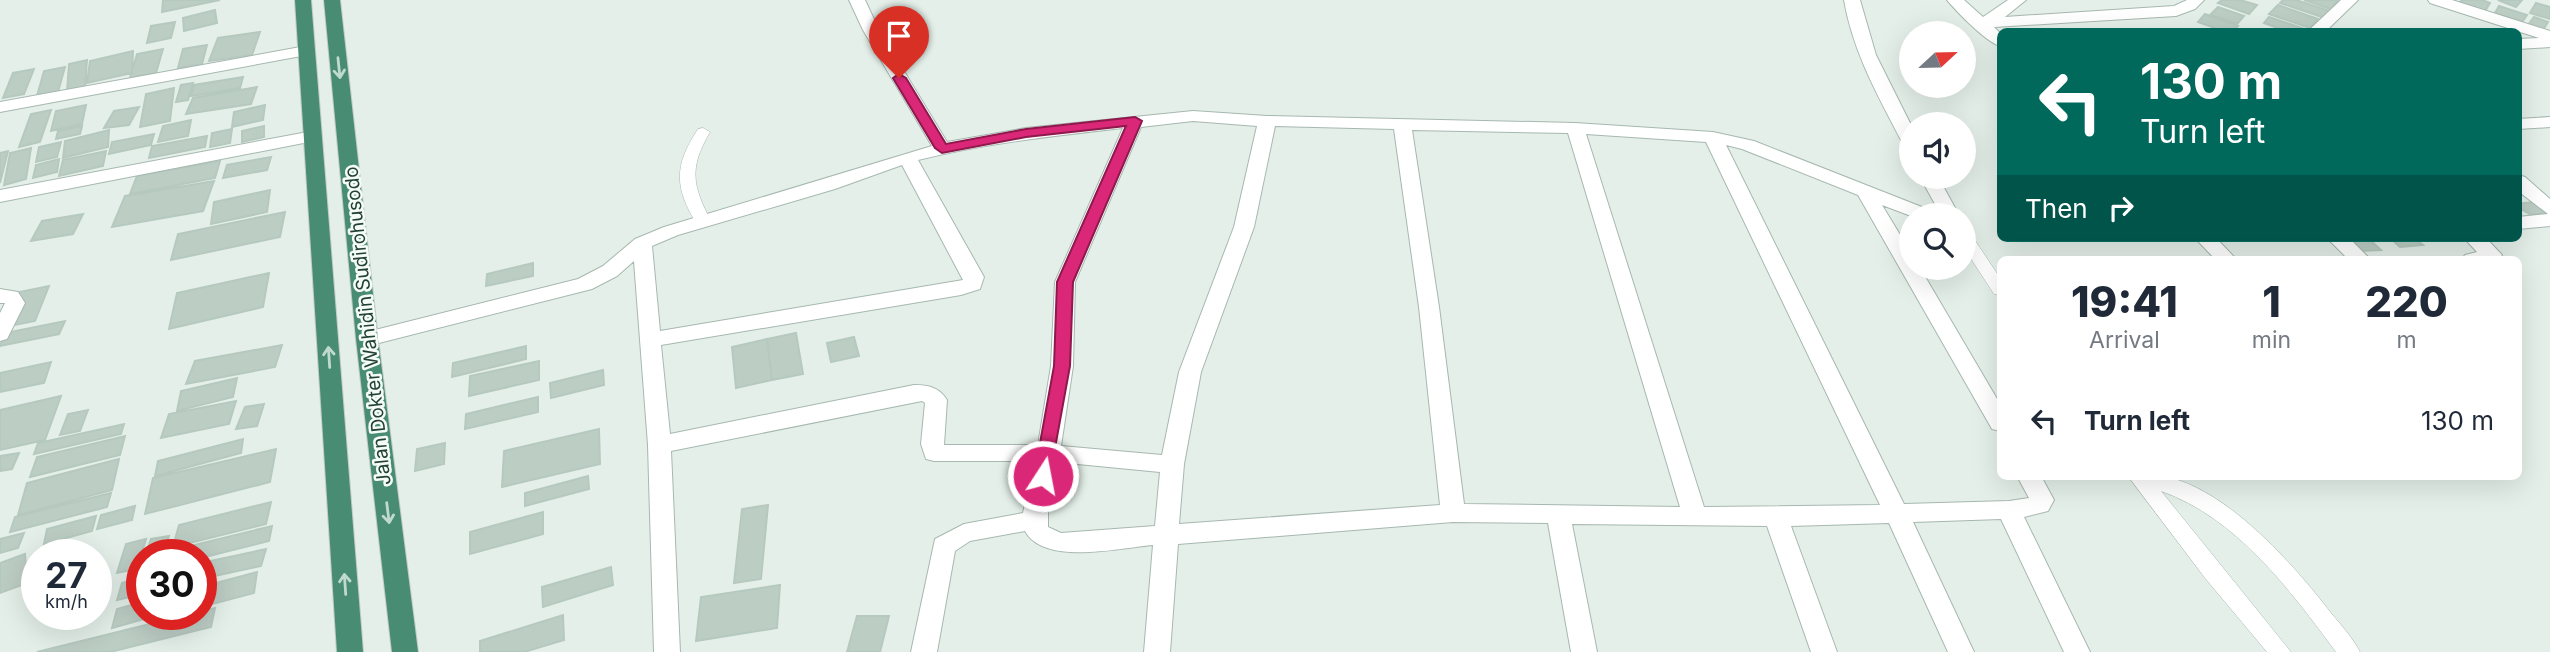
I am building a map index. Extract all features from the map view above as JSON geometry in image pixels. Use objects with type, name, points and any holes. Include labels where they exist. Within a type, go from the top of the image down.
[{"type":"highway","name":"Jalan Dokter Wahidin Sudirohusodo","points":[[303,0],[350,652]]},
{"type":"highway","name":"Jalan Dokter Wahidin Sudirohusodo","points":[[331,0],[366,338],[405,652]]},
{"type":"street","points":[[857,0],[871,30],[942,148]]},
{"type":"street","points":[[1852,0],[1855,23],[1877,78],[1899,119]]},
{"type":"street","points":[[1955,0],[1997,38]]},
{"type":"street","points":[[1982,23],[2018,0]]},
{"type":"street","points":[[1982,23],[2176,11],[2196,0]]},
{"type":"street","points":[[2319,28],[2350,0]]},
{"type":"street","points":[[2436,0],[2550,36]]},
{"type":"street","points":[[2522,44],[2550,42]]},
{"type":"street","points":[[0,107],[306,51]]},
{"type":"street","points":[[366,338],[585,284],[610,271],[642,243],[828,185],[906,157],[1026,133],[1135,121],[1193,117],[1575,128],[1713,137],[1748,145],[1899,205]]},
{"type":"street","points":[[1135,121],[1065,282],[1062,366],[1034,520],[1038,532],[1045,539],[1061,543],[1453,513],[1776,517],[2009,510],[2040,505],[2042,500],[2031,480]]},
{"type":"street","points":[[1157,652],[1164,534],[1172,464],[1190,372],[1244,228],[1267,121]]},
{"type":"street","points":[[2522,124],[2550,122]]},
{"type":"street","points":[[1402,125],[1429,307],[1453,513]]},
{"type":"street","points":[[1575,128],[1695,515]]},
{"type":"street","points":[[0,196],[313,136]]},
{"type":"street","points":[[1713,137],[1896,512],[1961,652]]},
{"type":"street","points":[[650,340],[973,284],[974,277],[906,157]]},
{"type":"street","points":[[2522,184],[2550,209]]},
{"type":"street","points":[[1866,193],[1997,418]]},
{"type":"street","points":[[2522,223],[2550,220]]},
{"type":"street","points":[[2210,242],[2224,256]]},
{"type":"street","points":[[2341,242],[2357,256]]},
{"type":"street","points":[[2478,242],[2492,255],[2487,256]]},
{"type":"street","points":[[642,243],[659,445],[667,652]]},
{"type":"street","points":[[0,296],[11,297],[15,303],[0,334]]},
{"type":"street","points":[[659,445],[914,393],[927,393],[936,400],[932,444],[934,453],[1048,453],[1172,464]]},
{"type":"street","points":[[2009,510],[2077,652]]},
{"type":"street","points":[[1558,514],[1584,652]]},
{"type":"street","points":[[1776,517],[1824,652]]},
{"type":"street","points":[[924,652],[944,546],[964,533],[1034,520]]},
{"type":"lane","points":[[702,132],[686,163],[686,177],[693,202],[703,222]]},
{"type":"lane","points":[[1976,255],[1997,286]]},
{"type":"lane","points":[[2142,480],[2212,572],[2280,652]]},
{"type":"lane","points":[[2150,480],[2192,495],[2221,513],[2276,564],[2327,622],[2349,652]]},
{"type":"lane","points":[[2327,622],[2360,652]]},
{"type":"building","points":[[163,0],[220,0],[162,12]]},
{"type":"building","points":[[2222,0],[2240,0],[2257,5],[2249,14],[2218,3]]},
{"type":"building","points":[[2283,0],[2296,0],[2330,11],[2325,18],[2280,3]]},
{"type":"building","points":[[2304,0],[2338,0],[2331,9]]},
{"type":"building","points":[[2462,0],[2482,0],[2490,3],[2485,11],[2459,3]]},
{"type":"building","points":[[2498,0],[2522,0],[2516,7]]},
{"type":"building","points":[[2536,3],[2550,7],[2550,19],[2530,13]]},
{"type":"building","points":[[2278,5],[2318,19],[2310,28],[2269,14]]},
{"type":"building","points":[[2499,6],[2527,15],[2522,22],[2495,13]]},
{"type":"building","points":[[2218,7],[2244,16],[2237,24],[2210,15]]},
{"type":"building","points":[[215,10],[217,23],[184,31],[183,18]]},
{"type":"building","points":[[2205,14],[2238,26],[2215,28],[2198,22]]},
{"type":"building","points":[[2269,17],[2302,28],[2278,28],[2264,23]]},
{"type":"building","points":[[2534,17],[2548,22],[2543,30],[2528,25]]},
{"type":"building","points":[[175,22],[171,38],[147,43],[151,26]]},
{"type":"building","points":[[260,32],[252,55],[209,61],[218,38]]},
{"type":"building","points":[[207,45],[202,64],[178,68],[183,49]]},
{"type":"building","points":[[163,49],[156,73],[130,78],[137,54]]},
{"type":"building","points":[[133,51],[132,73],[87,83],[90,61]]},
{"type":"building","points":[[87,60],[85,88],[67,92],[69,64]]},
{"type":"building","points":[[65,67],[58,92],[37,96],[44,71]]},
{"type":"building","points":[[34,69],[24,94],[3,98],[13,73]]},
{"type":"building","points":[[243,77],[240,88],[191,96],[194,85]]},
{"type":"building","points":[[193,83],[188,100],[176,102],[181,85]]},
{"type":"building","points":[[257,87],[251,104],[186,114],[193,98]]},
{"type":"building","points":[[174,88],[170,121],[140,127],[146,94]]},
{"type":"building","points":[[86,105],[82,124],[51,131],[56,111]]},
{"type":"building","points":[[265,105],[263,120],[232,127],[234,112]]},
{"type":"building","points":[[139,107],[129,125],[104,128],[114,111]]},
{"type":"building","points":[[51,110],[40,142],[19,147],[31,114]]},
{"type":"building","points":[[191,120],[188,136],[158,142],[163,126]]},
{"type":"building","points":[[82,126],[80,134],[56,139],[58,131]]},
{"type":"building","points":[[264,126],[264,137],[242,142],[242,131]]},
{"type":"building","points":[[232,129],[230,143],[210,147],[212,133]]},
{"type":"building","points":[[109,130],[108,147],[63,158],[65,141]]},
{"type":"building","points":[[154,134],[151,145],[109,154],[112,142]]},
{"type":"building","points":[[207,136],[205,147],[149,158],[152,146]]},
{"type":"building","points":[[61,142],[57,157],[36,162],[39,147]]},
{"type":"building","points":[[31,148],[26,179],[4,185],[10,153]]},
{"type":"building","points":[[8,151],[0,183],[0,153]]},
{"type":"building","points":[[106,151],[103,166],[59,176],[63,160]]},
{"type":"building","points":[[271,157],[267,170],[223,178],[227,165]]},
{"type":"building","points":[[59,159],[57,172],[33,178],[36,165]]},
{"type":"building","points":[[220,161],[215,178],[130,194],[137,176]]},
{"type":"building","points":[[214,181],[203,211],[112,227],[125,196]]},
{"type":"building","points":[[270,190],[267,212],[211,224],[214,202]]},
{"type":"building","points":[[2533,202],[2548,212],[2531,215],[2522,209],[2522,203]]},
{"type":"building","points":[[285,212],[280,237],[171,260],[178,234]]},
{"type":"building","points":[[83,214],[73,234],[31,241],[42,221]]},
{"type":"building","points":[[2351,242],[2372,242],[2381,250],[2361,251]]},
{"type":"building","points":[[2394,242],[2419,242],[2423,245],[2400,247]]},
{"type":"building","points":[[533,263],[533,276],[486,286],[487,274]]},
{"type":"building","points":[[269,273],[263,307],[169,329],[177,293]]},
{"type":"building","points":[[49,286],[35,321],[5,327],[19,292]]},
{"type":"building","points":[[65,321],[59,334],[0,346],[5,333]]},
{"type":"building","points":[[796,333],[803,374],[772,380],[767,339]]},
{"type":"building","points":[[854,337],[859,356],[831,362],[827,343]]},
{"type":"building","points":[[767,339],[772,380],[736,388],[732,347]]},
{"type":"building","points":[[282,345],[275,367],[186,384],[195,361]]},
{"type":"building","points":[[526,346],[526,359],[452,377],[453,363]]},
{"type":"building","points":[[539,361],[539,380],[469,396],[470,376]]},
{"type":"building","points":[[51,362],[44,383],[0,392],[0,373]]},
{"type":"building","points":[[603,370],[604,385],[551,398],[550,383]]},
{"type":"building","points":[[237,378],[233,397],[177,411],[181,391]]},
{"type":"building","points":[[61,396],[45,440],[0,450],[0,410]]},
{"type":"building","points":[[538,397],[538,412],[465,429],[466,414]]},
{"type":"building","points":[[236,401],[229,424],[161,438],[169,414]]},
{"type":"building","points":[[264,404],[257,426],[236,429],[245,407]]},
{"type":"building","points":[[88,410],[80,431],[60,435],[68,414]]},
{"type":"building","points":[[124,424],[121,434],[34,454],[38,443]]},
{"type":"building","points":[[599,429],[600,464],[502,487],[504,451]]},
{"type":"building","points":[[125,436],[120,455],[30,477],[37,457]]},
{"type":"building","points":[[243,439],[241,453],[155,476],[158,461]]},
{"type":"building","points":[[445,443],[444,464],[415,471],[417,449]]},
{"type":"building","points":[[276,449],[270,482],[145,514],[153,478]]},
{"type":"building","points":[[19,453],[12,469],[0,471],[0,456]]},
{"type":"building","points":[[119,459],[112,490],[18,515],[27,483]]},
{"type":"building","points":[[588,476],[589,489],[525,506],[525,493]]},
{"type":"building","points":[[111,493],[107,507],[10,532],[15,517]]},
{"type":"building","points":[[271,502],[266,524],[205,539],[175,539],[179,525]]},
{"type":"building","points":[[768,505],[761,579],[734,583],[742,509]]},
{"type":"building","points":[[135,506],[132,520],[97,529],[101,515]]},
{"type":"building","points":[[543,512],[543,534],[470,554],[470,532]]},
{"type":"building","points":[[96,516],[92,531],[62,539],[45,539],[47,529]]},
{"type":"building","points":[[272,526],[269,541],[217,554],[217,539]]},
{"type":"building","points":[[24,533],[18,548],[0,553],[0,539]]},
{"type":"building","points":[[126,544],[126,571],[117,573]]},
{"type":"building","points":[[266,549],[261,566],[217,576],[217,560]]},
{"type":"building","points":[[21,555],[21,585],[0,593],[0,563]]},
{"type":"building","points":[[611,567],[613,585],[543,607],[542,587]]},
{"type":"building","points":[[257,572],[254,593],[217,603],[217,583]]},
{"type":"building","points":[[126,582],[126,598],[117,600],[122,583]]},
{"type":"building","points":[[780,585],[777,628],[696,641],[701,597]]},
{"type":"building","points":[[126,606],[126,624],[112,628],[117,609]]},
{"type":"building","points":[[563,615],[564,640],[524,652],[480,652],[480,641]]},
{"type":"building","points":[[857,616],[889,616],[880,652],[847,652]]},
{"type":"building","points":[[126,630],[199,630],[110,652],[37,652]]},
{"type":"route","points":[[899,78],[942,148],[1026,133],[1135,121],[1065,282],[1062,366],[1043,476]]}]
